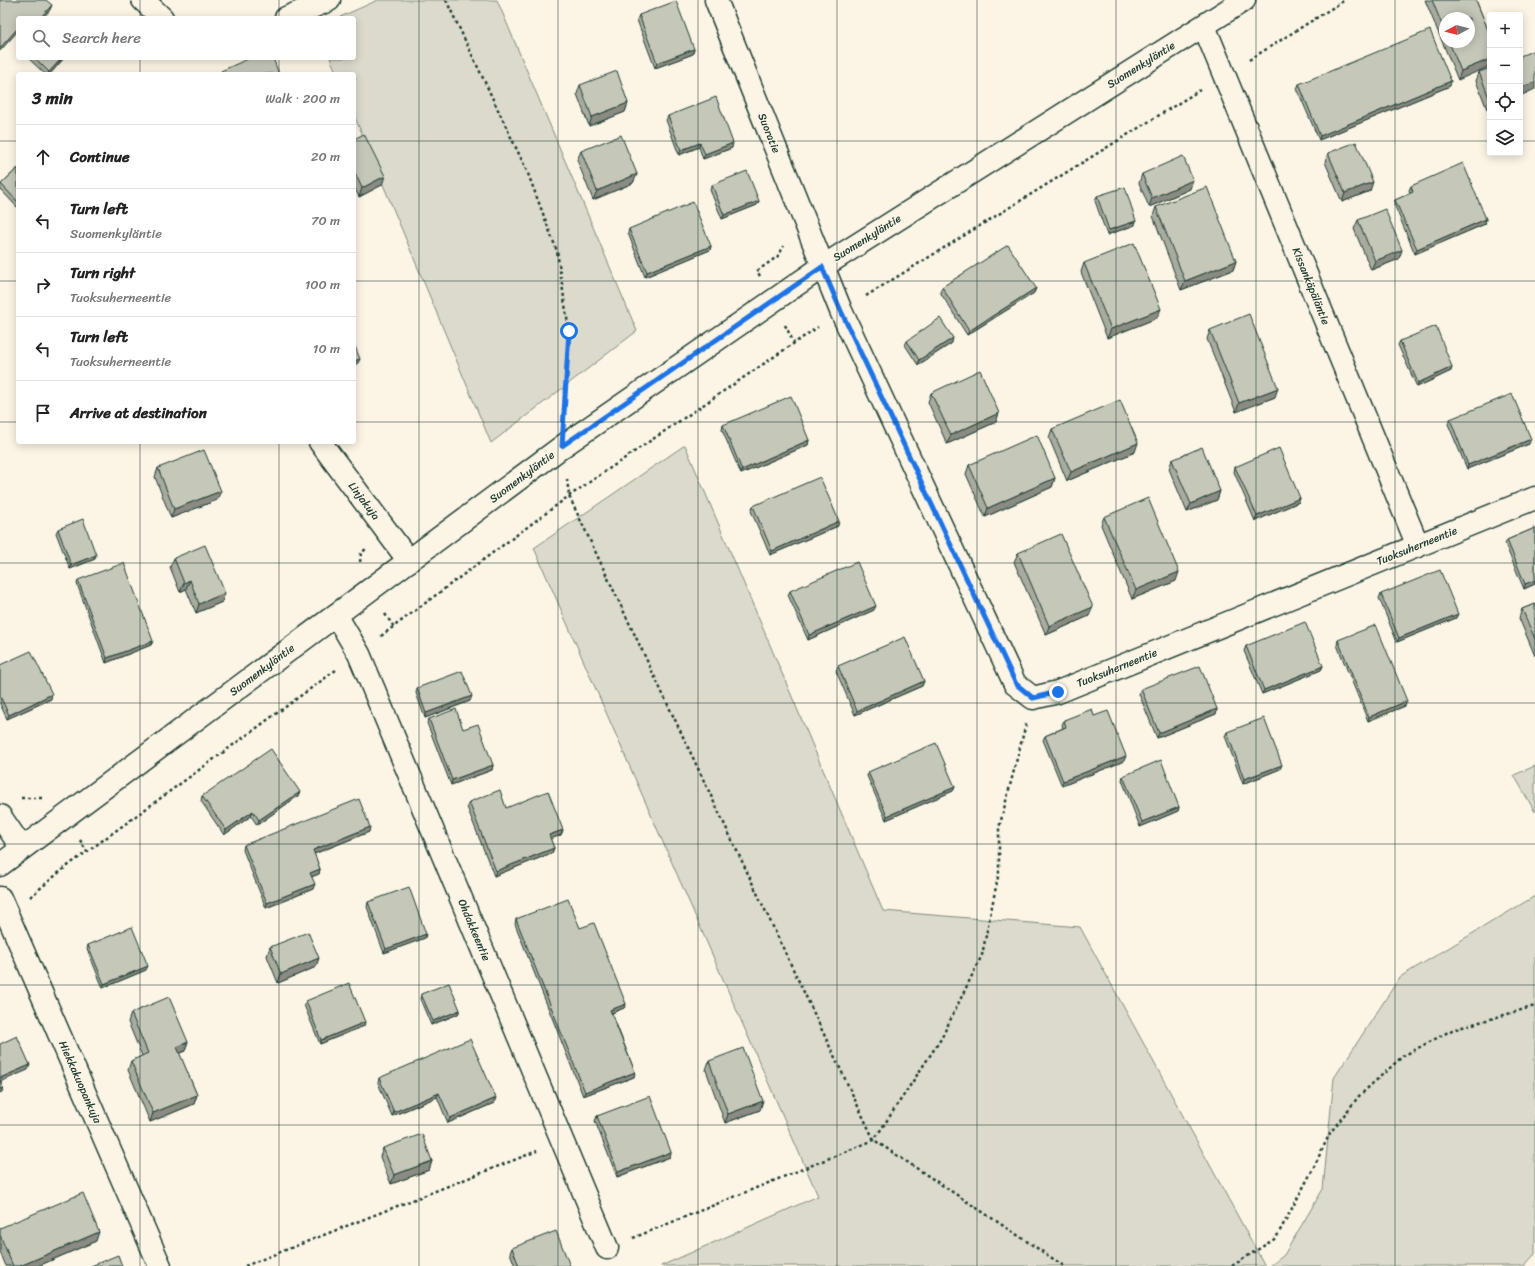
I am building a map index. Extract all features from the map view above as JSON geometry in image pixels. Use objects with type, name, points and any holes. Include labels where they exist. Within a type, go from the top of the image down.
[{"type":"street","points":[[143,0],[160,16]]},
{"type":"street","points":[[291,16],[329,0]]},
{"type":"street","name":"Suoratie","points":[[716,0],[822,267]]},
{"type":"street","name":"Suomenkyläntie","points":[[0,865],[562,446],[822,267],[1244,0]]},
{"type":"street","name":"Kissankäpäläntie","points":[[1204,26],[1418,546]]},
{"type":"street","points":[[822,267],[841,311],[1016,684],[1033,698]]},
{"type":"street","name":"Linjakuja","points":[[321,444],[409,561]]},
{"type":"street","name":"Tuoksuherneentie","points":[[1033,698],[1058,692],[1535,498]]},
{"type":"street","name":"Ohdakkeentie","points":[[336,615],[359,654],[607,1248]]},
{"type":"street","points":[[0,816],[22,848]]},
{"type":"street","name":"Hiekkakuopankuja","points":[[3,907],[160,1266]]},
{"type":"path","points":[[446,0],[526,171],[557,251],[569,331],[562,446],[569,496],[874,1140],[1064,1266]]},
{"type":"path","points":[[3,907],[62,870],[359,654],[569,496],[841,311],[1345,0]]},
{"type":"path","points":[[607,1248],[874,1140],[941,1038],[982,955],[999,872],[999,828],[1033,698]]},
{"type":"path","points":[[1232,1266],[1276,1238],[1311,1173],[1330,1133],[1359,1096],[1403,1056],[1452,1030],[1535,1006]]},
{"type":"path","points":[[245,1266],[562,1141]]},
{"type":"shaded area","points":[[378,0],[497,0],[637,331],[491,443],[356,120],[356,72],[336,72],[331,60],[356,60],[356,16],[342,16]]},
{"type":"shaded area","points":[[685,445],[883,911],[1080,927],[1265,1266],[661,1266],[818,1196],[534,548]]},
{"type":"shaded area","points":[[1535,766],[1535,812],[1514,775]]},
{"type":"shaded area","points":[[1535,896],[1535,1254],[1524,1266],[1270,1266],[1284,1255],[1323,1189],[1334,1078],[1400,977]]},
{"type":"building","points":[[0,0],[46,0],[52,5],[42,16],[16,16],[16,30],[0,48]]},
{"type":"building","points":[[1432,0],[1476,0],[1487,28],[1487,60],[1461,71],[1451,48],[1475,48],[1475,12],[1439,12],[1439,17]]},
{"type":"building","points":[[676,1],[694,49],[657,63],[639,15]]},
{"type":"building","points":[[1430,30],[1451,81],[1320,136],[1299,84]]},
{"type":"building","points":[[1535,50],[1535,82],[1523,87],[1523,84],[1523,55]]},
{"type":"building","points":[[37,60],[60,60],[49,72]]},
{"type":"building","points":[[246,60],[274,60],[278,72],[222,72],[221,71]]},
{"type":"building","points":[[1487,69],[1487,92],[1479,72]]},
{"type":"building","points":[[617,71],[628,103],[592,117],[580,85]]},
{"type":"building","points":[[716,97],[733,143],[705,154],[700,143],[681,150],[668,116]]},
{"type":"building","points":[[364,134],[385,176],[362,188],[356,175],[356,138]]},
{"type":"building","points":[[621,135],[637,174],[597,191],[581,151]]},
{"type":"building","points":[[1356,142],[1373,182],[1345,193],[1328,153]]},
{"type":"building","points":[[1183,156],[1193,180],[1152,198],[1142,174]]},
{"type":"building","points":[[1463,163],[1486,219],[1417,249],[1395,200],[1413,192],[1411,186]]},
{"type":"building","points":[[16,170],[16,200],[1,184]]},
{"type":"building","points":[[747,171],[759,201],[724,215],[712,185]]},
{"type":"building","points":[[1125,187],[1136,221],[1109,230],[1097,196]]},
{"type":"building","points":[[1207,187],[1236,261],[1185,281],[1156,207]]},
{"type":"building","points":[[693,202],[711,246],[647,272],[629,229]]},
{"type":"building","points":[[1385,209],[1402,250],[1375,261],[1358,220]]},
{"type":"building","points":[[1134,243],[1161,309],[1111,329],[1084,263]]},
{"type":"building","points":[[1008,245],[1036,288],[969,331],[942,287]]},
{"type":"building","points":[[1249,314],[1278,388],[1239,403],[1210,330]]},
{"type":"building","points":[[940,318],[953,338],[919,360],[907,341]]},
{"type":"building","points":[[1436,326],[1452,367],[1418,383],[1400,341]]},
{"type":"building","points":[[356,349],[360,359],[356,360]]},
{"type":"building","points":[[980,370],[999,413],[951,435],[931,393]]},
{"type":"building","points":[[1512,394],[1531,439],[1468,465],[1450,419]]},
{"type":"building","points":[[791,396],[809,440],[742,470],[723,425]]},
{"type":"building","points":[[1120,400],[1138,443],[1071,472],[1052,429]]},
{"type":"building","points":[[1037,435],[1055,478],[988,508],[969,465]]},
{"type":"building","points":[[1202,447],[1220,491],[1191,504],[1172,460]]},
{"type":"building","points":[[1279,448],[1300,498],[1257,516],[1235,467]]},
{"type":"building","points":[[204,450],[221,491],[174,509],[158,468]]},
{"type":"building","points":[[820,477],[839,521],[772,551],[753,506]]},
{"type":"building","points":[[1148,498],[1179,572],[1136,590],[1104,517]]},
{"type":"building","points":[[83,519],[96,555],[71,565],[58,529]]},
{"type":"building","points":[[1535,528],[1535,580],[1525,584],[1507,540]]},
{"type":"building","points":[[1061,534],[1093,607],[1049,626],[1018,553]]},
{"type":"building","points":[[205,545],[225,593],[199,604],[190,580],[184,583],[174,558]]},
{"type":"building","points":[[857,562],[876,606],[809,635],[790,591]]},
{"type":"building","points":[[124,563],[153,641],[107,658],[78,580]]},
{"type":"building","points":[[1440,570],[1458,614],[1399,638],[1381,594]]},
{"type":"building","points":[[1535,604],[1535,639],[1522,609]]},
{"type":"building","points":[[1305,622],[1323,666],[1264,690],[1246,646]]},
{"type":"building","points":[[1376,625],[1407,701],[1369,717],[1338,640]]},
{"type":"building","points":[[905,637],[924,681],[857,711],[838,666]]},
{"type":"building","points":[[31,651],[52,694],[9,715],[0,696],[0,665]]},
{"type":"building","points":[[1200,666],[1217,709],[1159,733],[1141,689]]},
{"type":"building","points":[[462,671],[472,696],[426,713],[417,688]]},
{"type":"building","points":[[456,709],[463,729],[478,724],[493,765],[452,780],[429,719]]},
{"type":"building","points":[[1092,709],[1094,716],[1108,711],[1126,756],[1063,781],[1045,736],[1066,727],[1064,720]]},
{"type":"building","points":[[1264,718],[1282,765],[1244,779],[1227,732]]},
{"type":"building","points":[[936,743],[955,787],[887,816],[868,772]]},
{"type":"building","points":[[271,749],[300,792],[259,820],[253,811],[226,830],[202,796]]},
{"type":"building","points":[[1161,760],[1179,807],[1142,822],[1123,776]]},
{"type":"building","points":[[500,790],[506,808],[548,791],[563,830],[549,835],[554,848],[496,871],[469,802]]},
{"type":"building","points":[[359,799],[370,827],[313,850],[320,869],[310,873],[315,884],[267,903],[244,845]]},
{"type":"building","points":[[409,887],[426,934],[386,949],[368,902]]},
{"type":"building","points":[[568,899],[580,928],[594,923],[626,1004],[610,1010],[635,1072],[585,1092],[516,919]]},
{"type":"building","points":[[132,927],[148,966],[104,984],[88,945]]},
{"type":"building","points":[[308,932],[319,958],[281,974],[270,947]]},
{"type":"building","points":[[349,983],[365,1022],[321,1040],[306,1001]]},
{"type":"building","points":[[449,983],[460,1010],[433,1021],[421,994]]},
{"type":"building","points":[[169,997],[188,1042],[177,1047],[197,1095],[153,1113],[131,1061],[148,1053],[131,1013]]},
{"type":"building","points":[[17,1036],[30,1065],[0,1078],[0,1044]]},
{"type":"building","points":[[470,1039],[496,1098],[450,1118],[439,1093],[394,1112],[379,1078]]},
{"type":"building","points":[[743,1048],[763,1101],[728,1114],[709,1061]]},
{"type":"building","points":[[0,1080],[3,1088],[0,1089]]},
{"type":"building","points":[[650,1096],[671,1152],[618,1172],[597,1116]]},
{"type":"building","points":[[422,1134],[432,1161],[394,1175],[383,1148]]},
{"type":"building","points":[[83,1193],[99,1232],[20,1266],[13,1266],[0,1235],[0,1228]]},
{"type":"building","points":[[556,1231],[570,1266],[519,1266],[512,1248]]},
{"type":"building","points":[[118,1255],[122,1266],[91,1266]]},
{"type":"route","points":[[569,331],[562,446],[822,267],[841,311],[1016,684],[1033,698],[1058,692]]}]
